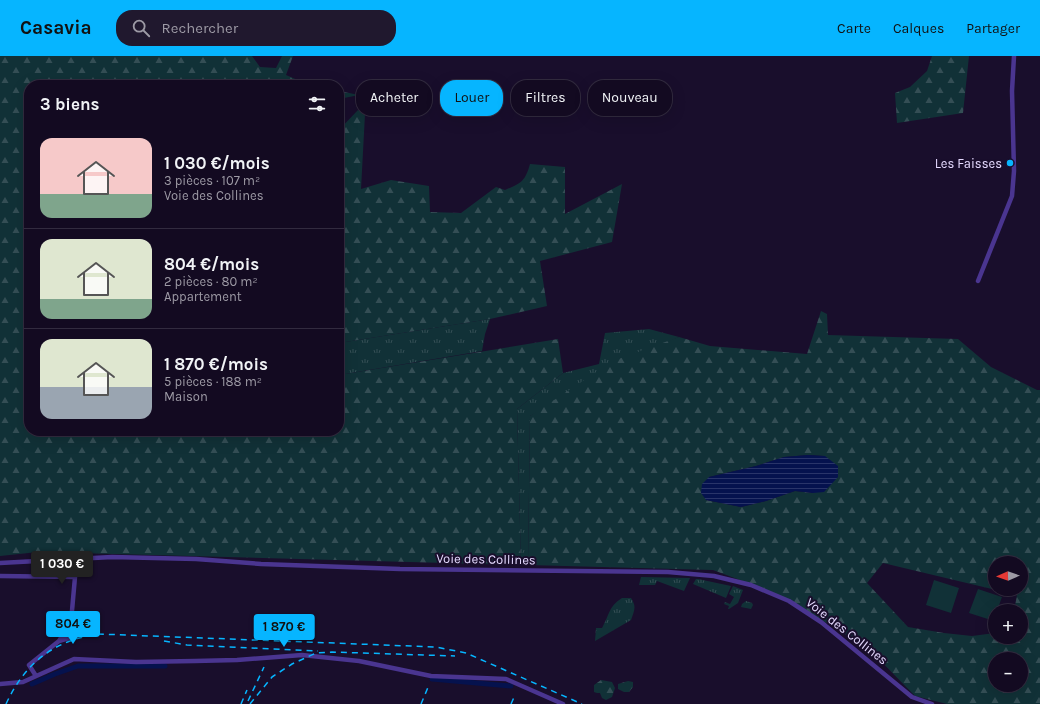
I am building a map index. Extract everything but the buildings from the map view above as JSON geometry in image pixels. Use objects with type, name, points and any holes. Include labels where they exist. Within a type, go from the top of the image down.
[{"type":"street","points":[[978,281],[1012,196],[1014,171],[1012,91],[1014,56]]},
{"type":"street","name":"Voie des Collines","points":[[0,563],[112,557],[196,559],[261,564],[400,569],[668,572],[714,576],[751,585],[789,601],[822,622],[912,697],[932,704]]},
{"type":"street","points":[[0,576],[74,577],[71,622],[58,641],[29,665],[36,676]]},
{"type":"street","points":[[58,641],[82,634],[71,622]]},
{"type":"street","points":[[0,684],[23,682],[74,659],[136,662],[237,660],[302,655],[359,661],[431,676],[506,679],[563,704]]},
{"type":"green space","points":[[0,56],[252,56],[260,67],[276,68],[282,56],[293,56],[286,75],[298,80],[24,80],[24,436],[344,436],[344,374],[558,339],[563,373],[517,409],[521,565],[38,552],[0,556]]},
{"type":"green space","points":[[932,56],[969,56],[963,113],[897,123],[895,93],[910,87],[927,71]]},
{"type":"green space","points":[[344,92],[356,94],[356,96],[344,98]]},
{"type":"green space","points":[[356,112],[356,116],[365,116],[361,189],[391,180],[429,186],[430,212],[461,213],[496,187],[505,190],[522,181],[530,164],[565,167],[565,214],[622,184],[612,242],[540,261],[547,306],[490,319],[344,342],[344,125]]},
{"type":"green space","points":[[821,311],[827,314],[828,335],[958,339],[991,367],[1037,390],[1040,390],[1040,704],[947,704],[915,696],[869,649],[802,608],[772,592],[713,570],[528,565],[530,416],[613,361],[679,337],[710,346],[807,354]],"holes":[[[808,455],[825,456],[813,493],[795,491],[766,501],[741,507],[706,500],[709,477],[756,466],[784,457]],[[988,556],[1028,556],[1028,596],[1017,596],[1015,604],[1028,604],[1028,644],[988,644],[988,634],[972,636],[908,627],[867,583],[883,563],[988,588]]]},
{"type":"green space","points":[[490,319],[485,334],[482,351],[344,374],[344,342]]},
{"type":"green space","points":[[649,329],[679,337],[658,346],[530,416],[528,565],[521,565],[517,409],[563,373],[599,364],[605,333]]},
{"type":"green space","points":[[641,577],[690,578],[684,591],[657,581],[655,585],[639,585]]},
{"type":"green space","points":[[696,579],[731,586],[726,598],[693,584]]},
{"type":"green space","points":[[934,580],[959,588],[951,613],[926,605]]},
{"type":"green space","points":[[733,586],[743,590],[738,603],[728,609],[729,606],[724,604],[725,602],[730,604],[734,597],[729,594]]},
{"type":"green space","points":[[978,589],[988,592],[988,596],[1002,597],[1000,604],[988,604],[988,619],[969,613]]},
{"type":"green space","points":[[622,598],[631,598],[633,601],[634,609],[631,620],[595,641],[596,628],[602,628],[614,605]]},
{"type":"green space","points":[[746,601],[752,603],[753,605],[751,609],[741,607]]},
{"type":"green space","points":[[601,680],[612,682],[615,688],[612,697],[606,700],[602,698],[600,693],[594,692],[594,685]]},
{"type":"green space","points":[[628,681],[633,682],[633,687],[629,692],[624,692],[618,689],[618,684]]},
{"type":"shaded area","points":[[808,455],[825,456],[838,466],[838,477],[824,492],[813,493],[795,491],[766,501],[741,507],[706,500],[701,493],[702,484],[709,477],[756,466],[784,457]]},
{"type":"waterway","points":[[32,684],[78,666],[165,666]]},
{"type":"waterway","points":[[432,679],[511,686]]},
{"type":"railway","points":[[6,704],[22,677],[32,665],[43,656],[68,642],[99,634],[436,647],[466,653],[582,704]]},
{"type":"railway","points":[[164,641],[187,645],[318,651]]},
{"type":"railway","points":[[250,704],[272,677],[292,664],[316,653],[332,652],[455,656]]},
{"type":"railway","points":[[248,701],[264,667]]},
{"type":"railway","points":[[421,704],[429,685]]},
{"type":"railway","points":[[241,704],[247,690]]},
{"type":"railway","points":[[511,704],[515,695]]},
{"type":"place","name":"Les Faisses","points":[[1010,163]]}]
